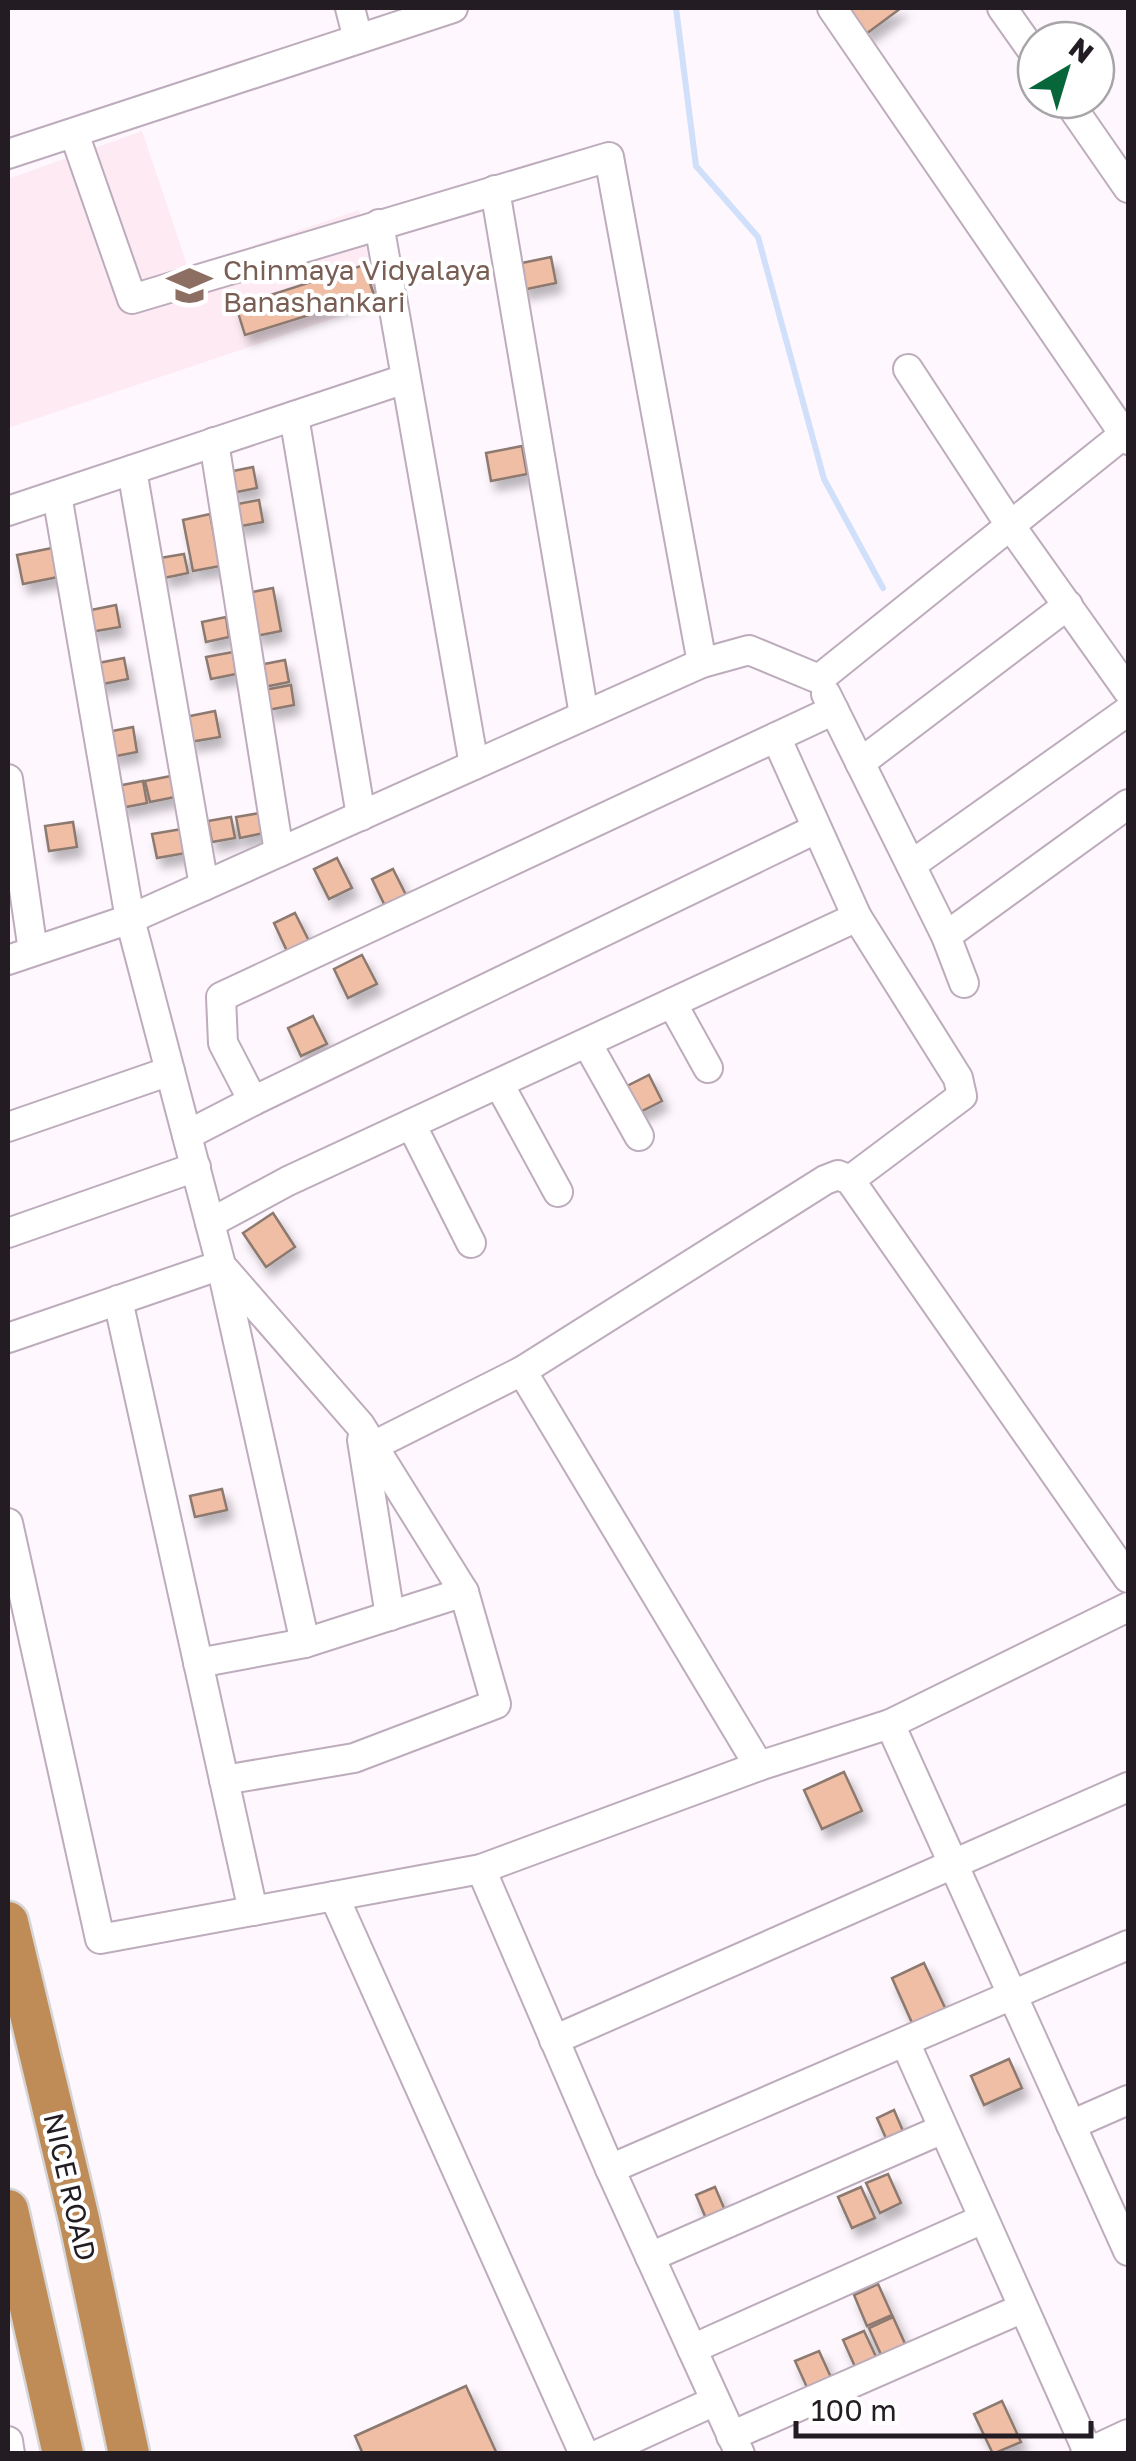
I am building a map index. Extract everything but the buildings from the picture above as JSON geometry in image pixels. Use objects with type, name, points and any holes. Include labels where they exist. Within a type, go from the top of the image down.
[{"type":"highway","name":"NICE ROAD","points":[[8,1922],[129,2454]]},
{"type":"highway","points":[[8,2210],[62,2454]]},
{"type":"street","points":[[350,8],[358,39]]},
{"type":"street","points":[[8,154],[453,8]]},
{"type":"street","points":[[818,679],[1127,435],[832,8]]},
{"type":"street","points":[[1081,120],[1128,188]]},
{"type":"street","points":[[74,132],[132,299],[609,157],[702,663]]},
{"type":"street","points":[[495,190],[584,716]]},
{"type":"street","points":[[379,224],[474,765]]},
{"type":"street","points":[[908,369],[1010,525],[1128,690]]},
{"type":"street","points":[[8,511],[405,379]]},
{"type":"street","points":[[294,416],[360,816]]},
{"type":"street","points":[[214,442],[280,852]]},
{"type":"street","points":[[132,470],[204,886]]},
{"type":"street","points":[[56,494],[130,919],[221,1265],[305,1643]]},
{"type":"street","points":[[860,763],[1068,605]]},
{"type":"street","points":[[8,779],[20,956],[130,919],[702,663],[749,650],[818,679],[946,936],[964,983]]},
{"type":"street","points":[[253,1102],[222,1044],[221,997],[834,710]]},
{"type":"street","points":[[911,866],[1128,711]]},
{"type":"street","points":[[776,737],[858,917],[958,1078],[962,1096],[850,1180]]},
{"type":"street","points":[[946,936],[1128,804]]},
{"type":"street","points":[[187,1135],[816,829]]},
{"type":"street","points":[[210,1223],[288,1182],[858,917]]},
{"type":"street","points":[[672,1003],[708,1068]]},
{"type":"street","points":[[587,1043],[638,1136]]},
{"type":"street","points":[[8,1127],[170,1071]]},
{"type":"street","points":[[499,1084],[558,1192]]},
{"type":"street","points":[[411,1124],[471,1243]]},
{"type":"street","points":[[8,1234],[196,1167]]},
{"type":"street","points":[[366,1436],[522,1371],[838,1175],[850,1180],[1128,1578]]},
{"type":"street","points":[[8,1338],[221,1265]]},
{"type":"street","points":[[221,1265],[366,1436],[464,1592],[496,1704],[354,1758],[224,1780]]},
{"type":"street","points":[[118,1300],[253,1911]]},
{"type":"street","points":[[522,1371],[760,1766]]},
{"type":"street","points":[[366,1436],[390,1616]]},
{"type":"street","points":[[8,1523],[100,1939],[481,1869],[760,1766],[890,1724],[1128,1607]]},
{"type":"street","points":[[198,1663],[305,1643],[464,1592]]},
{"type":"street","points":[[890,1724],[1128,2251]]},
{"type":"street","points":[[554,2040],[1128,1787]]},
{"type":"street","points":[[481,1869],[610,2169],[735,2445],[1023,2308]]},
{"type":"street","points":[[334,1896],[584,2454]]},
{"type":"street","points":[[610,2169],[1128,1945]]},
{"type":"street","points":[[904,2042],[1086,2453],[1128,2434]]},
{"type":"street","points":[[1071,2125],[1128,2100]]},
{"type":"street","points":[[650,2256],[943,2128]]},
{"type":"street","points":[[692,2350],[984,2219]]},
{"type":"street","points":[[599,2454],[715,2401]]},
{"type":"street","points":[[8,2441],[10,2454]]},
{"type":"shaded area","name":"Chinmaya Vidyalaya Banashankari","points":[[142,131],[188,268],[359,210],[377,304],[8,428],[8,179]]},
{"type":"waterway","points":[[676,8],[696,166],[758,237],[824,479],[883,588]]},
{"type":"place","name":"Chinmaya Vidyalaya Banashankari","points":[[190,286]]}]
